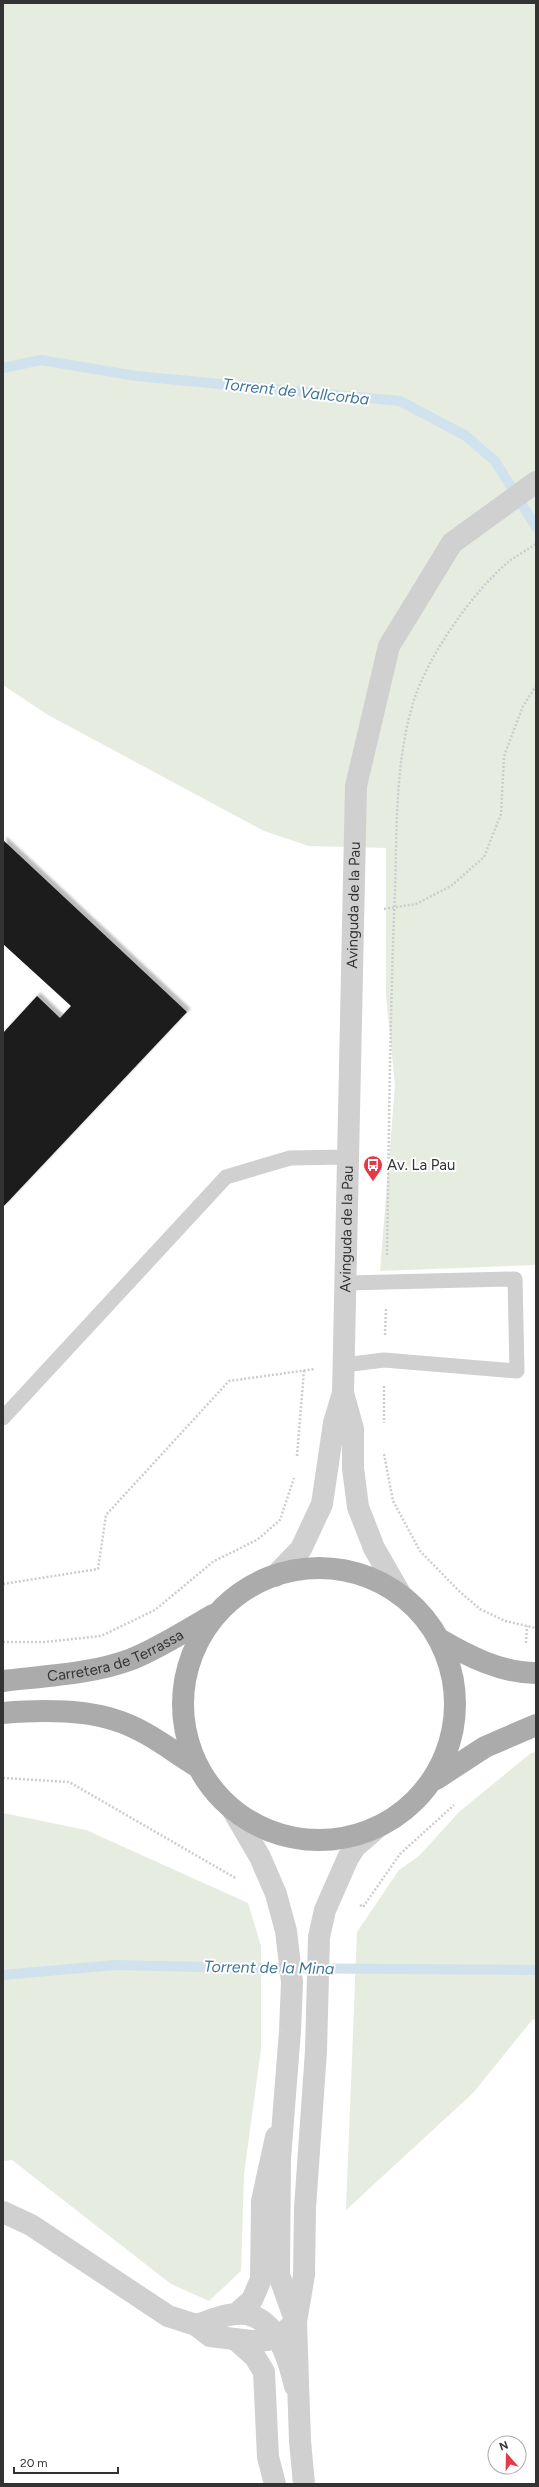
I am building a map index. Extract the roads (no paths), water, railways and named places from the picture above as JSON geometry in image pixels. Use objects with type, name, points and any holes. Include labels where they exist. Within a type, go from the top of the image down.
[{"type":"main road","points":[[433,1781],[443,1762],[453,1734],[456,1713],[455,1684],[448,1659],[439,1639],[423,1615],[401,1595],[379,1582],[357,1573],[328,1569],[297,1570],[275,1576],[254,1585],[221,1610],[205,1629],[194,1650],[185,1676],[182,1702],[186,1734],[198,1767],[214,1792],[232,1809],[260,1827],[289,1838],[317,1841],[343,1838],[377,1828],[407,1808],[433,1781],[485,1746],[536,1725]]},
{"type":"main road","name":"Carretera de Terrassa","points":[[3,1681],[60,1675],[132,1659],[167,1642],[221,1610]]},
{"type":"main road","points":[[439,1639],[464,1653],[488,1663],[523,1673],[536,1673]]},
{"type":"main road","points":[[3,1713],[78,1713],[116,1720],[146,1734],[198,1767]]},
{"type":"street","name":"Avinguda de la Pau","points":[[275,1576],[301,1549],[322,1504],[334,1424],[343,1394],[356,786],[389,646],[452,542],[536,482]]},
{"type":"street","name":"Avinguda de la Pau","points":[[343,1394],[353,1429],[353,1468],[358,1506],[374,1548],[401,1595]]},
{"type":"street","points":[[232,1809],[260,1856],[276,1894],[286,1931],[292,1982],[290,2031],[280,2159],[279,2275],[296,2322]]},
{"type":"street","points":[[304,2484],[298,2397],[296,2322],[304,2275],[305,2208],[315,2058],[319,1937],[325,1910],[348,1858],[355,1847],[377,1828]]},
{"type":"street","points":[[236,2314],[252,2300],[261,2279],[262,2201],[284,2104]]},
{"type":"street","points":[[3,2212],[31,2225],[168,2316],[196,2325],[210,2336],[251,2341],[277,2338],[296,2322]]},
{"type":"street","points":[[196,2325],[236,2314],[253,2316],[268,2326],[277,2338],[290,2364],[298,2397]]},
{"type":"street","points":[[235,2339],[255,2357],[264,2372],[268,2457],[275,2484]]},
{"type":"lane","points":[[3,1418],[226,1177],[290,1158],[348,1157]]},
{"type":"lane","points":[[344,1365],[384,1360],[517,1371],[515,1279],[346,1283]]},
{"type":"waterway","name":"Torrent de Vallcorba","points":[[3,368],[41,360],[136,376],[400,401],[466,436],[495,461],[536,527]]},
{"type":"waterway","name":"Torrent de la Mina","points":[[3,1975],[115,1965],[246,1968],[536,1970]]},
{"type":"place","name":"Av. La Pau","points":[[373,1182]]}]
